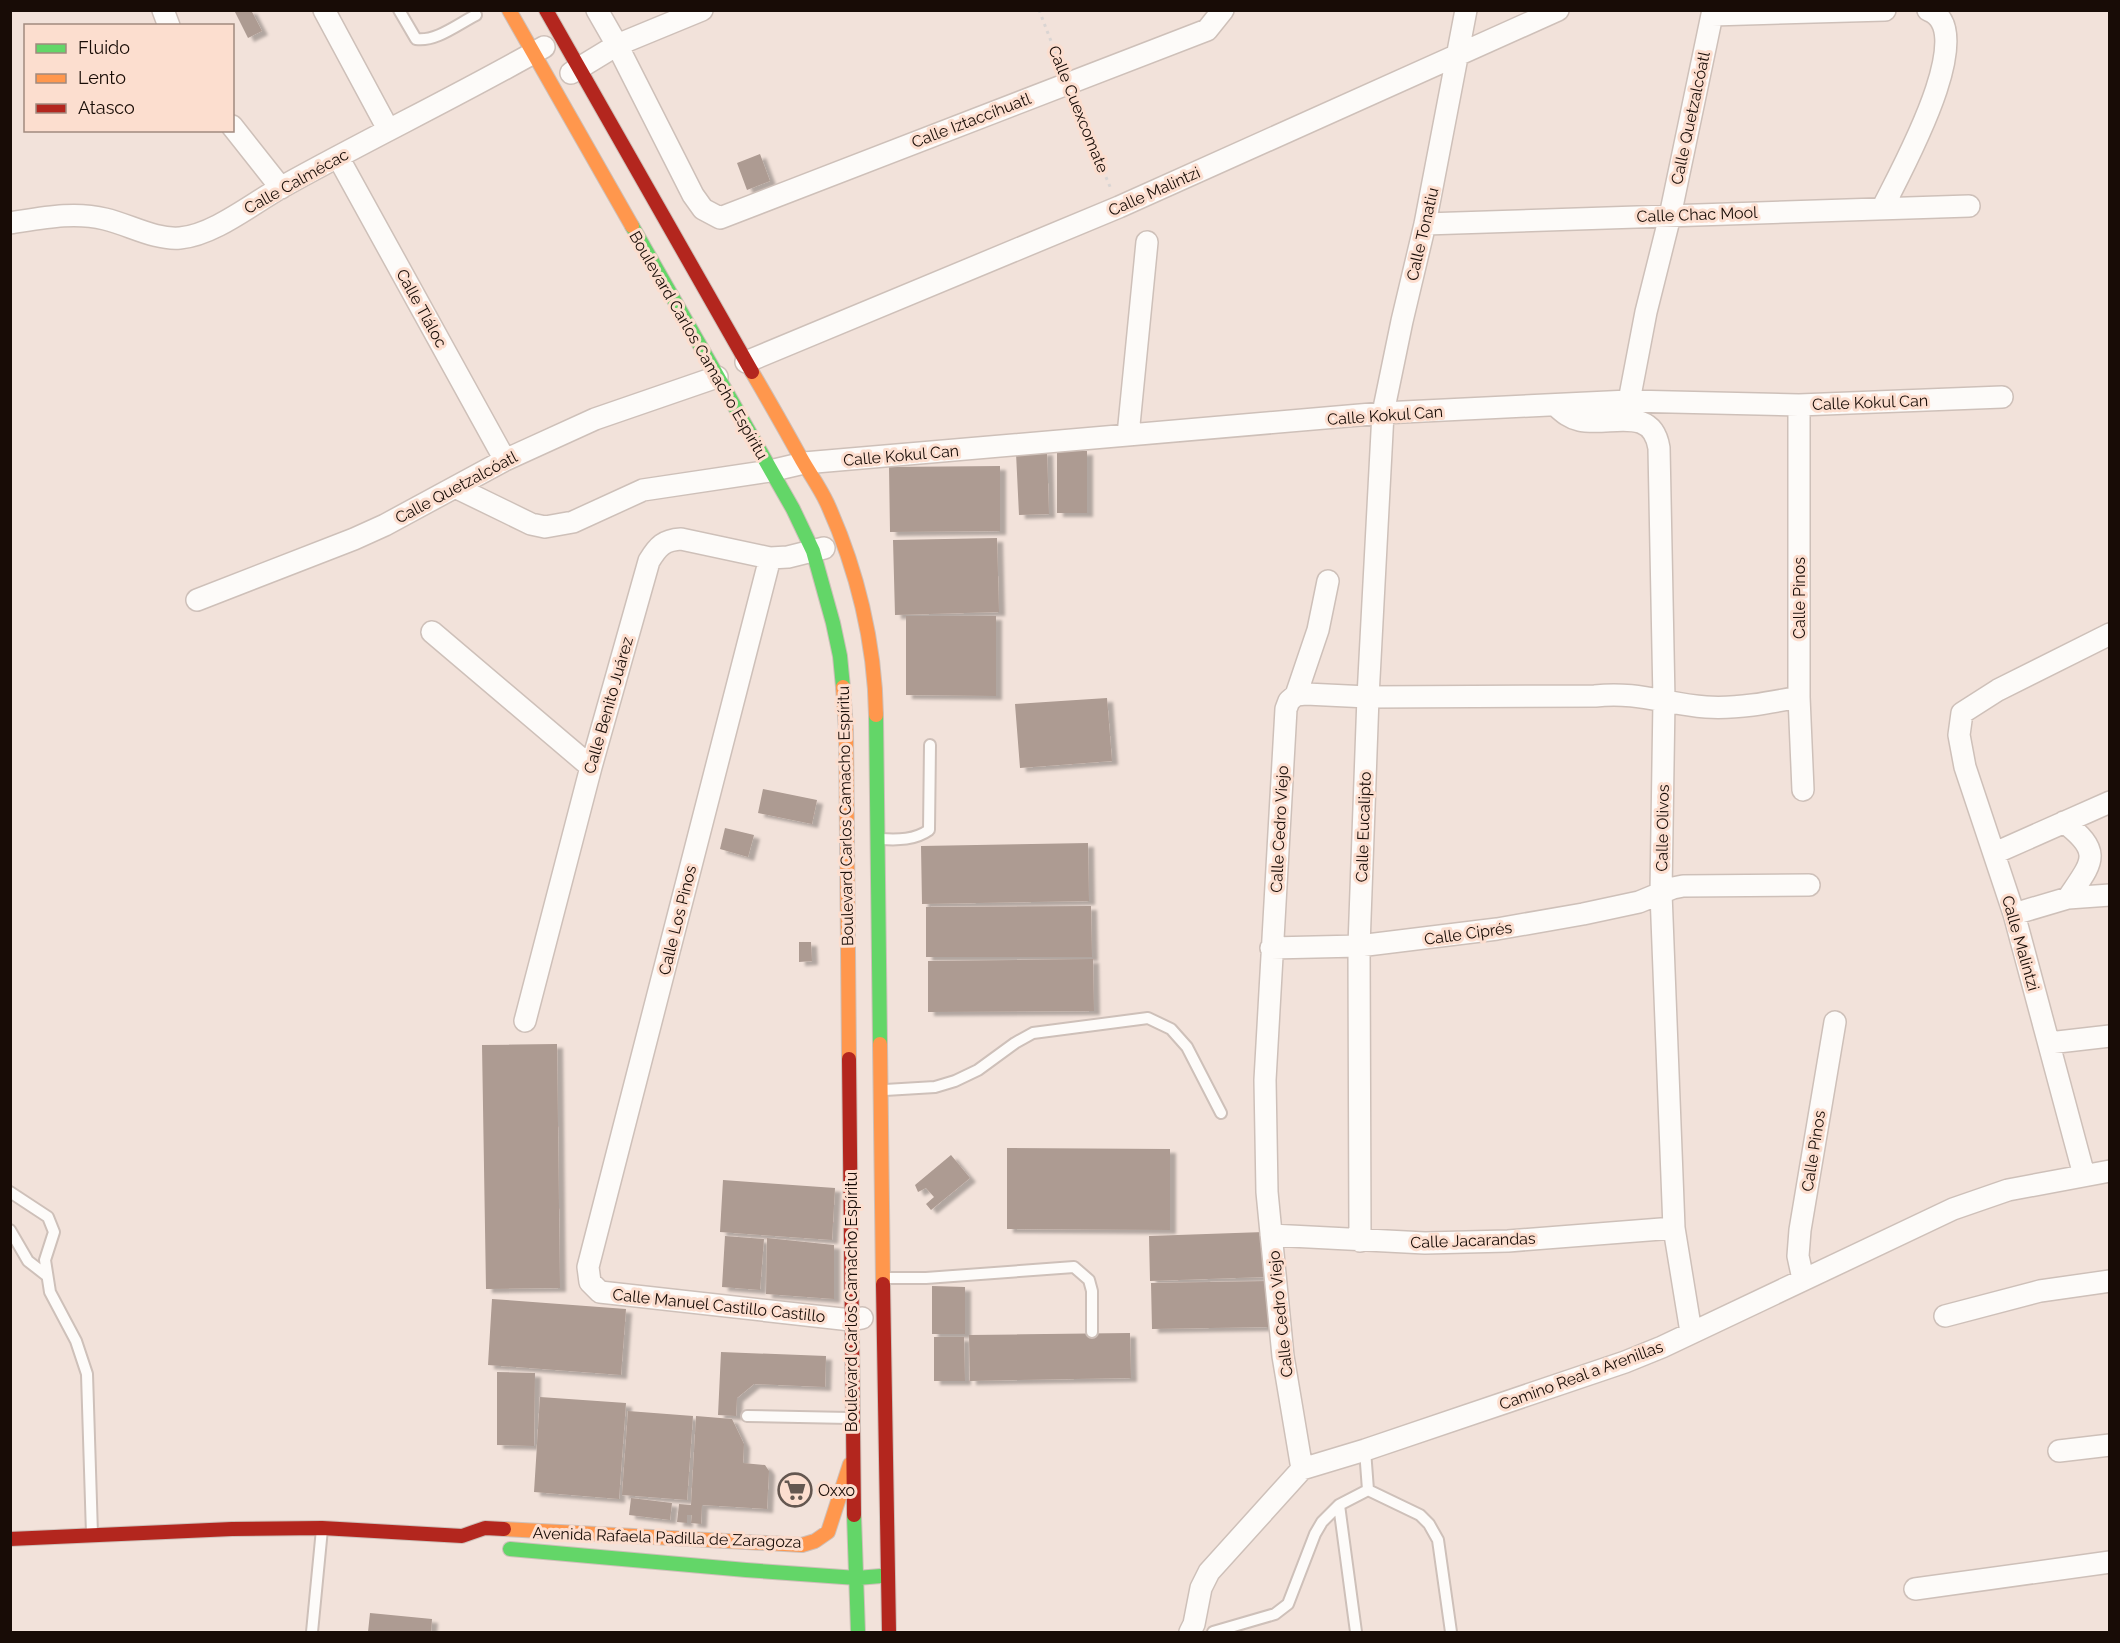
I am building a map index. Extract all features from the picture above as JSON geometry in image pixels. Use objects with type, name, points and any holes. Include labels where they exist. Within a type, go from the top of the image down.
[{"type":"main road","name":"Boulevard Carlos Camacho Espíritu","points":[[509,10],[793,509],[813,551],[840,656],[846,720],[852,1457],[858,1632]]},
{"type":"main road","name":"Boulevard Carlos Camacho Espíritu","points":[[546,10],[826,502],[844,544],[861,602],[874,663],[889,1632]]},
{"type":"main road","name":"Avenida Rafaela Padilla de Zaragoza","points":[[814,1558],[828,1532],[852,1457]]},
{"type":"main road","name":"Avenida Rafaela Padilla de Zaragoza","points":[[10,1539],[232,1529],[322,1528],[462,1536],[485,1528],[802,1545],[814,1558],[857,1578],[888,1576]]},
{"type":"main road","name":"Avenida Rafaela Padilla de Zaragoza","points":[[462,1536],[476,1543]]},
{"type":"main road","name":"Avenida Rafaela Padilla de Zaragoza","points":[[496,1548],[814,1558]]},
{"type":"street","points":[[324,10],[388,129]]},
{"type":"street","points":[[597,10],[617,45]]},
{"type":"street","points":[[551,85],[617,45],[702,10]]},
{"type":"street","name":"Calle Tonatiu","points":[[1383,413],[1425,224],[1466,10]]},
{"type":"street","name":"Calle Malintzi","points":[[746,362],[1119,207],[1558,10]]},
{"type":"street","points":[[1712,13],[1885,10]]},
{"type":"street","points":[[1883,207],[1921,130],[1934,99],[1943,67],[1946,32],[1937,14],[1928,10]]},
{"type":"street","name":"Calle Quetzalcóatl","points":[[1629,401],[1646,312],[1670,216],[1712,13]]},
{"type":"street","name":"Calle Iztaccíhuatl","points":[[617,45],[693,195],[703,209],[720,218],[1207,30],[1221,14]]},
{"type":"street","name":"Calle Calmécac","points":[[10,223],[70,214],[85,215],[155,234],[181,238],[213,227],[388,129],[562,37]]},
{"type":"street","points":[[234,129],[281,188]]},
{"type":"street","name":"Calle Tláloc","points":[[338,157],[505,460]]},
{"type":"street","name":"Calle Chac Mool","points":[[1425,224],[1883,207],[1969,206]]},
{"type":"street","points":[[1128,435],[1147,242]]},
{"type":"street","name":"Calle Quetzalcóatl","points":[[197,600],[354,539],[505,460],[595,419],[717,377]]},
{"type":"street","name":"Calle Kokul Can","points":[[455,487],[531,524],[545,526],[573,522],[643,490],[770,471],[804,463],[1383,413],[1629,401],[1799,405],[2002,397]]},
{"type":"street","name":"Calle Olivos","points":[[1555,405],[1570,418],[1581,421],[1632,420],[1641,422],[1650,425],[1658,438],[1664,700],[1661,892],[1674,1228],[1691,1332]]},
{"type":"street","name":"Calle Pinos","points":[[1799,405],[1799,697],[1803,790]]},
{"type":"street","name":"Calle Eucalipto","points":[[1360,1241],[1359,946],[1368,697],[1383,413]]},
{"type":"street","name":"Calle Benito Juárez","points":[[525,1021],[591,767],[649,561],[661,544],[668,539],[681,538],[770,558],[788,557],[844,544]]},
{"type":"street","name":"Calle Los Pinos","points":[[590,1282],[588,1268],[770,558]]},
{"type":"street","name":"Calle Cedro Viejo","points":[[1302,1469],[1283,1356],[1271,1236],[1267,1192],[1265,1080],[1286,710],[1289,701],[1296,695],[1318,630],[1328,581]]},
{"type":"street","points":[[432,632],[591,767]]},
{"type":"street","name":"Calle Malintzi","points":[[2084,1174],[2014,914],[1965,768],[1959,735],[1962,713],[1998,690],[2109,634]]},
{"type":"street","points":[[1296,695],[1368,697],[1627,694],[1704,707],[1728,708],[1799,697]]},
{"type":"street","points":[[1995,853],[2109,802]]},
{"type":"street","points":[[2064,822],[2081,835],[2090,848],[2091,863],[2068,898]]},
{"type":"street","name":"Calle Ciprés","points":[[1271,948],[1359,946],[1441,938],[1639,902],[1661,892],[1683,886],[1809,885]]},
{"type":"street","points":[[2014,914],[2068,898],[2109,895]]},
{"type":"street","name":"Calle Pinos","points":[[1803,1279],[1798,1257],[1800,1230],[1834,1022]]},
{"type":"street","points":[[2049,1044],[2109,1036]]},
{"type":"street","name":"Camino Real a Arenillas","points":[[1302,1469],[1625,1362],[1953,1209],[2008,1190],[2109,1171]]},
{"type":"street","name":"Calle Jacarandas","points":[[1271,1236],[1425,1243],[1509,1240],[1674,1228]]},
{"type":"street","points":[[1945,1316],[2040,1291],[2109,1281]]},
{"type":"street","name":"Calle Manuel Castillo Castillo","points":[[590,1282],[600,1292],[851,1320],[884,1316]]},
{"type":"street","points":[[2059,1451],[2109,1445]]},
{"type":"street","points":[[1190,1632],[1194,1624],[1201,1588],[1209,1572],[1302,1469]]},
{"type":"street","points":[[1915,1589],[2109,1562]]},
{"type":"lane","points":[[399,10],[416,39],[424,40],[433,38],[477,12]]},
{"type":"lane","points":[[878,839],[901,840],[921,835],[928,830],[930,745]]},
{"type":"lane","points":[[882,1091],[935,1087],[955,1081],[978,1070],[1033,1033],[1148,1018],[1171,1029],[1187,1047],[1221,1113]]},
{"type":"lane","points":[[10,1192],[48,1217],[54,1232],[45,1260],[46,1275],[50,1292],[76,1341],[87,1374],[92,1534]]},
{"type":"lane","points":[[10,1230],[28,1261],[46,1275]]},
{"type":"lane","points":[[883,1278],[926,1278],[1074,1267],[1089,1280],[1092,1291],[1092,1332]]},
{"type":"lane","points":[[747,1416],[852,1418]]},
{"type":"lane","points":[[1365,1450],[1368,1490]]},
{"type":"lane","points":[[1214,1632],[1275,1614],[1288,1604],[1315,1534],[1322,1522],[1340,1505],[1368,1490]]},
{"type":"lane","points":[[1368,1490],[1420,1515],[1429,1524],[1438,1540],[1451,1632]]},
{"type":"lane","points":[[1340,1505],[1356,1632]]},
{"type":"lane","points":[[312,1632],[322,1528]]},
{"type":"path","name":"Calle Cuexcomate","points":[[1039,10],[1119,207]]},
{"type":"building","points":[[234,10],[251,10],[262,31],[248,38]]},
{"type":"building","points":[[760,154],[770,181],[747,190],[737,163]]},
{"type":"building","points":[[1047,451],[1049,514],[1019,515],[1016,453]]},
{"type":"building","points":[[1057,451],[1087,451],[1087,513],[1057,513]]},
{"type":"building","points":[[1000,466],[1000,531],[890,532],[889,467]]},
{"type":"building","points":[[997,538],[999,612],[895,615],[893,540]]},
{"type":"building","points":[[906,616],[996,616],[996,696],[906,695]]},
{"type":"building","points":[[1107,698],[1112,761],[1020,768],[1015,704]]},
{"type":"building","points":[[763,789],[817,800],[812,824],[758,813]]},
{"type":"building","points":[[725,828],[754,835],[748,857],[720,849]]},
{"type":"building","points":[[1088,843],[1089,901],[922,904],[921,846]]},
{"type":"building","points":[[1091,906],[1092,957],[926,957],[926,907]]},
{"type":"building","points":[[799,942],[811,942],[812,961],[799,962]]},
{"type":"building","points":[[1093,959],[1094,1011],[928,1012],[928,961]]},
{"type":"building","points":[[557,1044],[560,1288],[486,1289],[482,1045]]},
{"type":"building","points":[[1007,1148],[1170,1149],[1170,1230],[1007,1229]]},
{"type":"building","points":[[951,1155],[970,1178],[931,1210],[926,1204],[934,1197],[926,1188],[918,1192],[915,1185]]},
{"type":"building","points":[[723,1180],[835,1188],[832,1240],[720,1232]]},
{"type":"building","points":[[1264,1232],[1265,1277],[1150,1281],[1149,1236]]},
{"type":"building","points":[[725,1236],[764,1239],[760,1290],[722,1287]]},
{"type":"building","points":[[767,1238],[834,1245],[834,1299],[766,1294]]},
{"type":"building","points":[[1268,1281],[1268,1327],[1152,1329],[1151,1283]]},
{"type":"building","points":[[932,1286],[965,1287],[965,1334],[932,1334]]},
{"type":"building","points":[[492,1299],[626,1309],[621,1375],[488,1365]]},
{"type":"building","points":[[1130,1333],[1131,1378],[970,1381],[969,1335]]},
{"type":"building","points":[[934,1337],[964,1337],[965,1381],[934,1381]]},
{"type":"building","points":[[721,1352],[826,1356],[825,1387],[754,1384],[737,1398],[736,1416],[718,1415]]},
{"type":"building","points":[[497,1372],[535,1373],[534,1446],[497,1445]]},
{"type":"building","points":[[540,1397],[626,1403],[619,1499],[534,1492]]},
{"type":"building","points":[[628,1411],[693,1416],[687,1500],[622,1495]]},
{"type":"building","points":[[696,1416],[732,1419],[744,1444],[743,1463],[765,1465],[769,1471],[767,1509],[702,1505],[701,1524],[691,1523],[692,1515],[687,1515],[687,1523],[677,1522],[679,1504],[691,1505]]},
{"type":"building","points":[[631,1498],[672,1503],[670,1520],[629,1515]]},
{"type":"building","points":[[370,1613],[432,1619],[431,1632],[368,1632]]},
{"type":"traffic: fast","points":[[632,226],[793,509],[813,551],[833,623],[840,656],[843,687]]},
{"type":"traffic: fast","points":[[876,715],[880,1044]]},
{"type":"traffic: fast","points":[[854,1515],[858,1632]]},
{"type":"traffic: fast","points":[[510,1549],[746,1570],[857,1578],[881,1576]]},
{"type":"traffic: slow","points":[[509,10],[632,226]]},
{"type":"traffic: slow","points":[[752,372],[824,497],[838,528],[855,580],[868,634],[876,715]]},
{"type":"traffic: slow","points":[[843,687],[846,730],[849,1059]]},
{"type":"traffic: slow","points":[[880,1044],[883,1284]]},
{"type":"traffic: slow","points":[[504,1529],[802,1545],[815,1541],[828,1532],[850,1464]]},
{"type":"traffic: jam","points":[[546,10],[752,372]]},
{"type":"traffic: jam","points":[[849,1059],[854,1515]]},
{"type":"traffic: jam","points":[[883,1284],[889,1632]]},
{"type":"traffic: jam","points":[[10,1539],[232,1529],[322,1528],[462,1536],[485,1528],[504,1529]]},
{"type":"place","name":"Oxxo","points":[[795,1490]]}]
